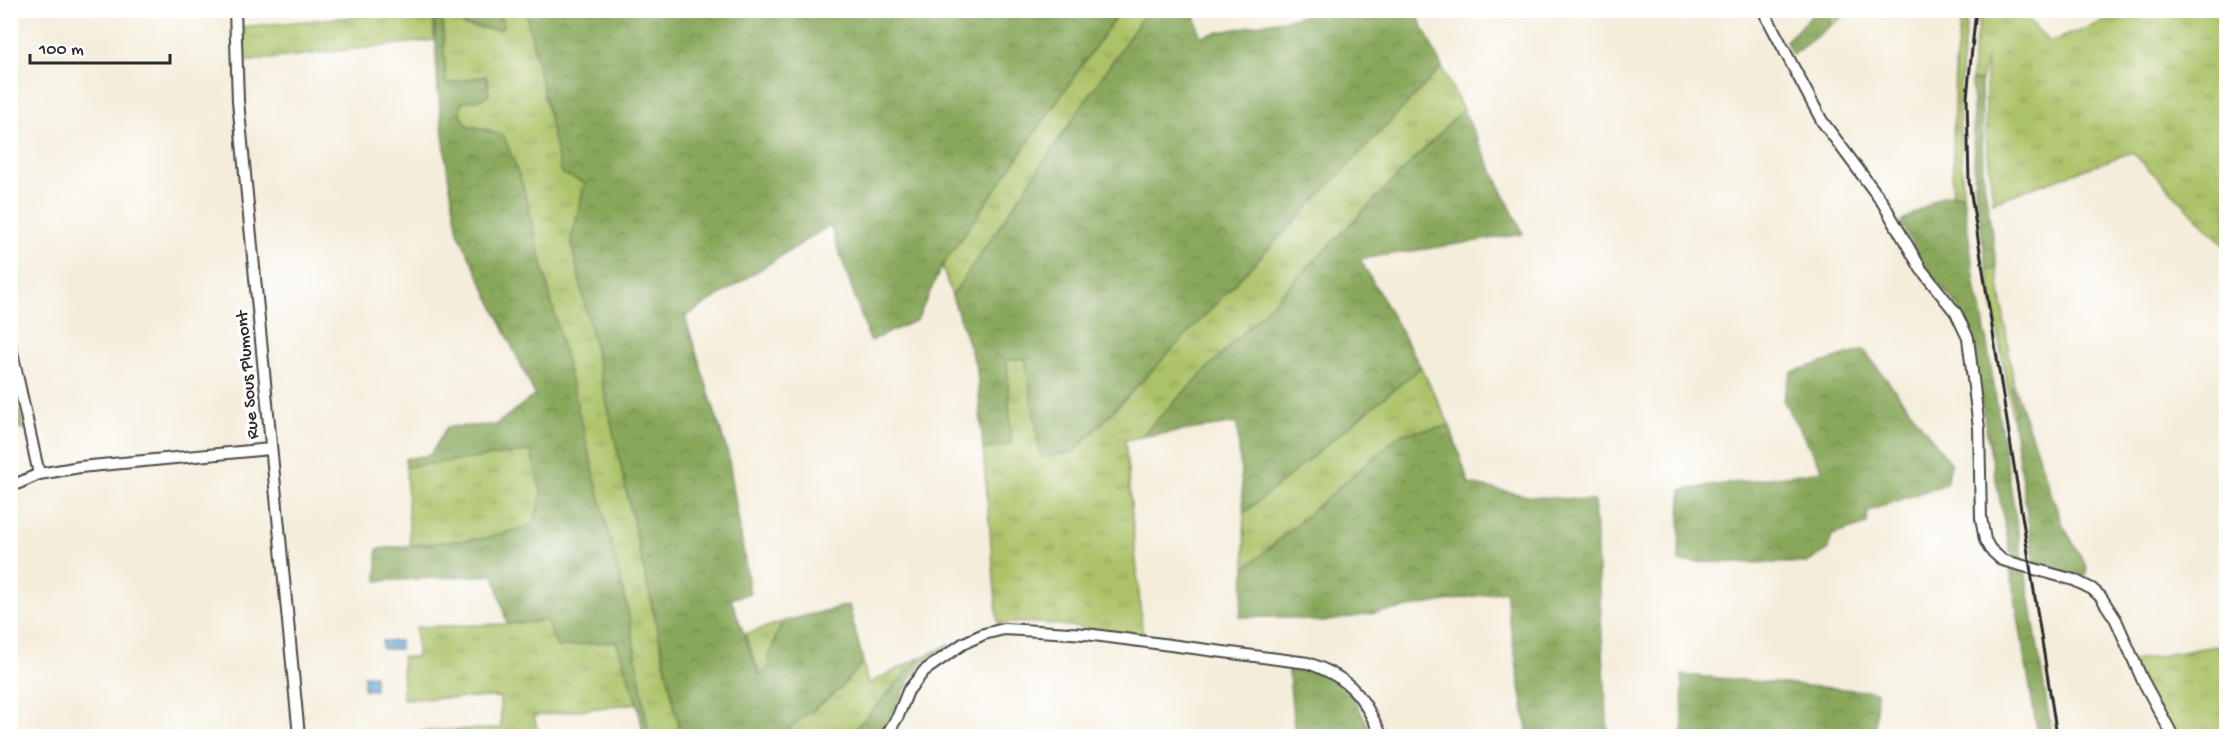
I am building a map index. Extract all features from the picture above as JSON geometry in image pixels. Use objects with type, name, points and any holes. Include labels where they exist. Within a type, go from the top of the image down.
[{"type":"street","name":"Rue Sous Plumont","points":[[236,10],[238,113],[298,736]]},
{"type":"street","points":[[1762,10],[1822,120],[1883,203],[1921,269],[1956,313],[1968,338],[1978,428],[1982,530],[1990,549],[2002,560],[2074,580],[2092,589],[2101,597],[2116,620],[2138,672],[2173,736]]},
{"type":"street","points":[[10,343],[39,474]]},
{"type":"street","points":[[10,487],[39,474],[116,463],[270,448]]},
{"type":"street","points":[[886,736],[898,716],[908,691],[924,671],[964,644],[984,634],[1013,628],[1086,633],[1308,663],[1339,676],[1352,687],[1362,699],[1382,736]]},
{"type":"green space","points":[[472,10],[497,11],[504,24],[500,30],[464,26],[463,19]]},
{"type":"green space","points":[[1829,10],[1851,11],[1830,26]]},
{"type":"green space","points":[[434,11],[434,40],[242,62],[241,27]]},
{"type":"green space","points":[[434,11],[442,11],[446,84],[486,76],[489,94],[481,99],[462,102],[459,112],[467,125],[504,136],[522,183],[629,615],[649,736],[644,736],[637,703],[616,641],[557,647],[546,620],[507,624],[494,575],[377,581],[377,549],[487,538],[533,525],[542,495],[531,451],[406,467],[405,459],[430,455],[447,427],[495,425],[535,395],[458,232],[448,175],[438,92]]},
{"type":"green space","points":[[442,11],[472,11],[463,19],[464,26],[499,30],[504,24],[497,11],[526,11],[561,172],[585,182],[571,242],[681,736],[649,736],[629,615],[522,183],[491,131],[467,125],[459,111],[462,102],[481,99],[489,85],[486,76],[446,84]]},
{"type":"green space","points":[[526,11],[1120,11],[942,266],[917,320],[870,341],[830,225],[685,317],[728,454],[750,593],[731,599],[759,675],[770,670],[768,658],[782,622],[849,605],[863,662],[840,689],[779,736],[681,736],[571,241],[585,183],[561,173]]},
{"type":"green space","points":[[1120,11],[1147,11],[952,296],[942,266]]},
{"type":"green space","points":[[1147,11],[1194,11],[1200,36],[1328,11],[1415,11],[1442,67],[1074,452],[1041,457],[1025,358],[1007,360],[1011,444],[983,449],[977,369],[952,296]]},
{"type":"green space","points":[[1817,11],[1829,11],[1830,26],[1792,55],[1786,41]]},
{"type":"green space","points":[[1962,11],[1968,11],[1959,109],[1963,195],[1952,194],[1955,65]]},
{"type":"green space","points":[[1981,11],[2021,11],[2049,42],[2133,11],[2226,11],[2226,247],[2132,152],[1993,202],[1986,136],[1986,57],[1981,81],[1972,80],[1973,55]]},
{"type":"green space","points":[[1442,67],[1463,110],[1140,437],[1125,440],[1143,637],[1050,624],[998,625],[983,449],[1011,444],[1007,360],[1026,358],[1041,456],[1074,452]]},
{"type":"green space","points":[[1972,80],[1981,81],[1983,174],[1997,269],[1987,270],[1975,189]]},
{"type":"green space","points":[[1463,110],[1523,234],[1360,259],[1421,367],[1244,513],[1237,423],[1140,437]]},
{"type":"green space","points":[[1963,195],[1977,297],[1981,307],[2023,563],[2010,552],[1970,331],[1959,308],[1921,263],[1901,222],[1942,196]]},
{"type":"green space","points":[[1997,269],[2014,386],[2011,388],[2016,414],[2012,415],[1987,270]]},
{"type":"green space","points":[[1864,350],[1951,464],[1946,484],[1868,511],[1867,524],[1832,535],[1829,549],[1807,563],[1679,562],[1681,490],[1823,471],[1783,400],[1791,372]]},
{"type":"green space","points":[[1421,367],[1450,426],[1401,434],[1245,569],[1244,513]]},
{"type":"green space","points":[[2014,386],[2061,521],[2087,568],[2085,576],[2078,577],[2035,566],[2012,415],[2016,413],[2011,387]]},
{"type":"green space","points":[[10,411],[20,411],[25,429],[11,429]]},
{"type":"green space","points":[[1450,426],[1469,484],[1528,496],[1594,501],[1608,736],[1528,736],[1505,591],[1323,622],[1284,617],[1240,617],[1245,569],[1401,434]]},
{"type":"green space","points":[[531,451],[542,495],[533,525],[487,538],[410,545],[406,467]]},
{"type":"green space","points":[[2010,568],[2025,569],[2052,736],[2038,736]]},
{"type":"green space","points":[[546,620],[558,647],[616,641],[637,703],[534,716],[539,736],[392,736],[391,733],[501,728],[500,697],[403,699],[402,657],[417,657],[416,627],[507,624]]},
{"type":"green space","points":[[782,622],[768,658],[770,671],[760,676],[745,634]]},
{"type":"green space","points":[[951,644],[923,664],[911,679],[880,736],[849,736],[921,657]]},
{"type":"green space","points":[[2226,644],[2226,736],[2170,736],[2126,662]]},
{"type":"green space","points":[[921,657],[849,736],[779,736],[840,689],[863,662],[868,684]]},
{"type":"green space","points":[[1288,665],[1322,673],[1349,690],[1374,736],[1295,736]]},
{"type":"green space","points":[[1682,675],[1877,692],[1875,736],[1683,736]]},
{"type":"water","points":[[382,641],[400,641],[400,649],[382,649]]},
{"type":"water","points":[[364,675],[375,675],[375,690],[364,690]]},
{"type":"railway","points":[[1976,10],[1967,97],[1969,182],[2057,736]]}]
